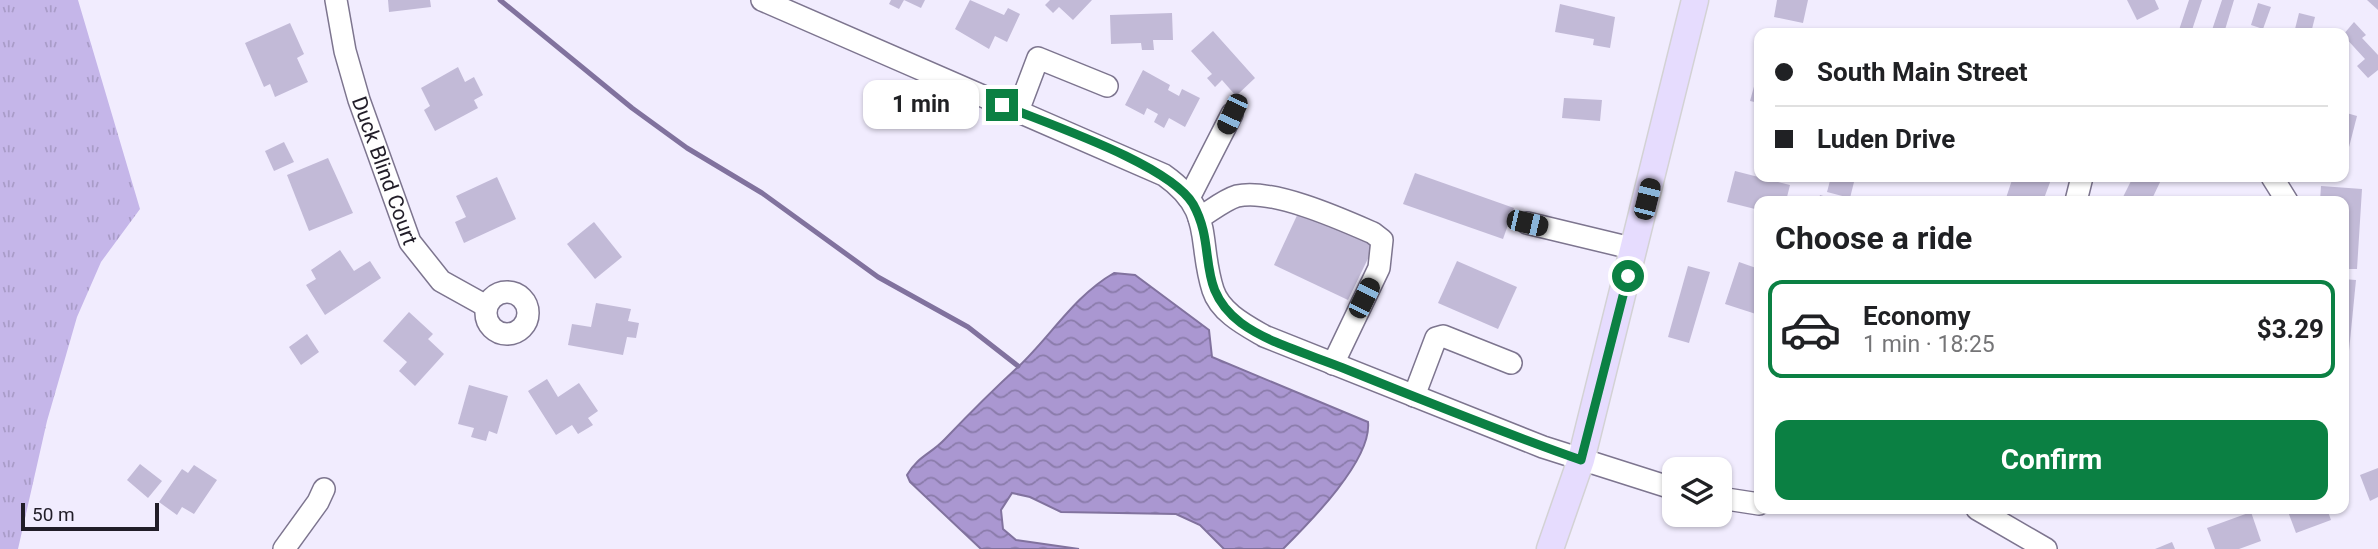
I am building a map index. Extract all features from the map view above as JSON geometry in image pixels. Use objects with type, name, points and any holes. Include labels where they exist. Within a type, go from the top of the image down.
[{"type":"main road","points":[[1550,549],[1581,460],[1695,0]]},
{"type":"street","name":"Duck Blind Court","points":[[336,0],[345,51],[359,100],[410,242],[441,281],[486,306]]},
{"type":"street","points":[[762,0],[1164,175],[1182,188],[1199,218],[1213,291],[1224,308],[1264,336],[1581,460],[1662,485]]},
{"type":"street","points":[[1018,111],[1038,58],[1107,86]]},
{"type":"street","points":[[1189,198],[1232,114]]},
{"type":"street","points":[[1199,218],[1237,196],[1251,195],[1304,205],[1373,233],[1382,240],[1379,268],[1333,364]]},
{"type":"street","points":[[1527,223],[1634,249]]},
{"type":"street","points":[[1414,396],[1436,338],[1443,336],[1511,363]]},
{"type":"street","points":[[284,549],[318,502],[324,489]]},
{"type":"street","points":[[1732,500],[1754,503]]},
{"type":"street","points":[[1989,514],[2046,549]]},
{"type":"green space","points":[[0,0],[78,0],[140,209],[101,262],[77,317],[47,421],[18,549],[0,549]]},
{"type":"water","points":[[1114,273],[1135,275],[1209,330],[1212,357],[1368,422],[1367,437],[1350,472],[1323,507],[1283,549],[1224,549],[1200,525],[1176,514],[1061,512],[1030,497],[1012,493],[1001,510],[1003,529],[1016,540],[1079,549],[981,549],[910,482],[907,475],[916,463],[940,444],[1018,367],[1087,293]]},
{"type":"building","points":[[388,0],[430,0],[431,7],[389,12]]},
{"type":"building","points":[[891,0],[904,0],[899,9],[889,4]]},
{"type":"building","points":[[904,0],[925,0],[921,8]]},
{"type":"building","points":[[970,0],[1004,15],[1008,8],[1020,14],[1007,42],[995,36],[989,49],[955,29]]},
{"type":"building","points":[[1050,0],[1092,0],[1073,20],[1059,7],[1053,13],[1045,5]]},
{"type":"building","points":[[1777,0],[1808,0],[1803,23],[1774,17]]},
{"type":"building","points":[[2127,0],[2155,0],[2159,9],[2137,20]]},
{"type":"building","points":[[2189,0],[2202,0],[2193,28],[2180,28]]},
{"type":"building","points":[[2222,0],[2234,0],[2226,28],[2213,28]]},
{"type":"building","points":[[2367,0],[2378,0],[2378,10]]},
{"type":"building","points":[[2258,3],[2271,7],[2263,28],[2251,25]]},
{"type":"building","points":[[1560,4],[1615,17],[1610,48],[1593,45],[1594,39],[1555,32]]},
{"type":"building","points":[[1172,13],[1173,40],[1153,40],[1154,50],[1142,50],[1141,43],[1111,44],[1110,15]]},
{"type":"building","points":[[2299,13],[2315,17],[2312,28],[2295,28]]},
{"type":"building","points":[[2354,22],[2366,35],[2362,38],[2378,55],[2378,70],[2368,78],[2357,66],[2365,59],[2349,42],[2349,28]]},
{"type":"building","points":[[290,23],[304,54],[297,58],[308,82],[275,97],[270,84],[264,87],[245,43]]},
{"type":"building","points":[[1213,31],[1255,78],[1236,96],[1222,80],[1215,87],[1207,78],[1212,74],[1191,51]]},
{"type":"building","points":[[458,67],[465,82],[474,77],[483,95],[474,100],[478,108],[435,131],[424,110],[430,106],[421,88]]},
{"type":"building","points":[[1143,70],[1170,85],[1168,90],[1179,96],[1182,89],[1200,98],[1185,127],[1169,118],[1164,128],[1154,122],[1158,114],[1147,108],[1144,115],[1125,105]]},
{"type":"building","points":[[1754,86],[1754,102],[1750,101]]},
{"type":"building","points":[[1564,98],[1602,100],[1600,121],[1562,118]]},
{"type":"building","points":[[2349,114],[2357,116],[2349,147]]},
{"type":"building","points":[[284,142],[294,162],[274,171],[265,151]]},
{"type":"building","points":[[328,158],[353,213],[309,231],[287,175]]},
{"type":"building","points":[[1735,171],[1754,176],[1754,182],[1790,185],[1787,196],[1754,196],[1754,209],[1727,202]]},
{"type":"building","points":[[1415,173],[1514,208],[1503,239],[1403,204]]},
{"type":"building","points":[[497,177],[516,219],[464,243],[455,222],[466,217],[456,196]]},
{"type":"building","points":[[1830,182],[1854,182],[1850,196],[1827,192]]},
{"type":"building","points":[[2011,182],[2050,182],[2045,196],[2007,196]]},
{"type":"building","points":[[2130,182],[2160,182],[2153,196],[2124,196]]},
{"type":"building","points":[[2321,186],[2362,189],[2357,269],[2349,269],[2349,196],[2320,196]]},
{"type":"building","points":[[1300,209],[1375,244],[1348,300],[1274,265]]},
{"type":"building","points":[[594,222],[622,257],[595,279],[567,244]]},
{"type":"building","points":[[340,250],[354,271],[370,261],[381,278],[325,315],[306,285],[316,279],[311,270]]},
{"type":"building","points":[[1457,261],[1517,287],[1498,329],[1438,303]]},
{"type":"building","points":[[1739,262],[1754,267],[1754,313],[1725,304]]},
{"type":"building","points":[[1688,266],[1710,272],[1689,343],[1668,337]]},
{"type":"building","points":[[2349,279],[2356,280],[2349,351]]},
{"type":"building","points":[[596,303],[631,309],[628,321],[639,323],[636,338],[627,337],[623,355],[568,345],[572,324],[591,327]]},
{"type":"building","points":[[409,312],[433,334],[428,339],[444,354],[415,386],[399,371],[407,362],[383,341]]},
{"type":"building","points":[[307,334],[319,352],[301,365],[289,347]]},
{"type":"building","points":[[547,379],[558,397],[579,383],[598,411],[588,418],[593,425],[578,434],[572,425],[556,435],[528,391]]},
{"type":"building","points":[[469,385],[508,396],[497,434],[489,431],[486,441],[471,437],[474,428],[458,424]]},
{"type":"building","points":[[140,464],[162,481],[148,498],[127,480]]},
{"type":"building","points":[[194,465],[217,480],[194,514],[182,507],[177,515],[159,502],[182,469],[188,473]]},
{"type":"building","points":[[2378,468],[2378,497],[2370,501],[2360,475]]},
{"type":"building","points":[[2252,514],[2261,541],[2239,549],[2215,549],[2207,528]]},
{"type":"building","points":[[2289,514],[2329,514],[2331,520],[2296,533]]},
{"type":"building","points":[[2172,542],[2175,549],[2155,549]]},
{"type":"waterway","points":[[500,0],[632,108],[687,148],[762,193],[878,277],[968,327],[1018,366]]},
{"type":"route","points":[[1002,105],[1164,175],[1182,188],[1202,222],[1213,291],[1224,308],[1242,323],[1264,336],[1317,358],[1581,460],[1628,276]]}]
